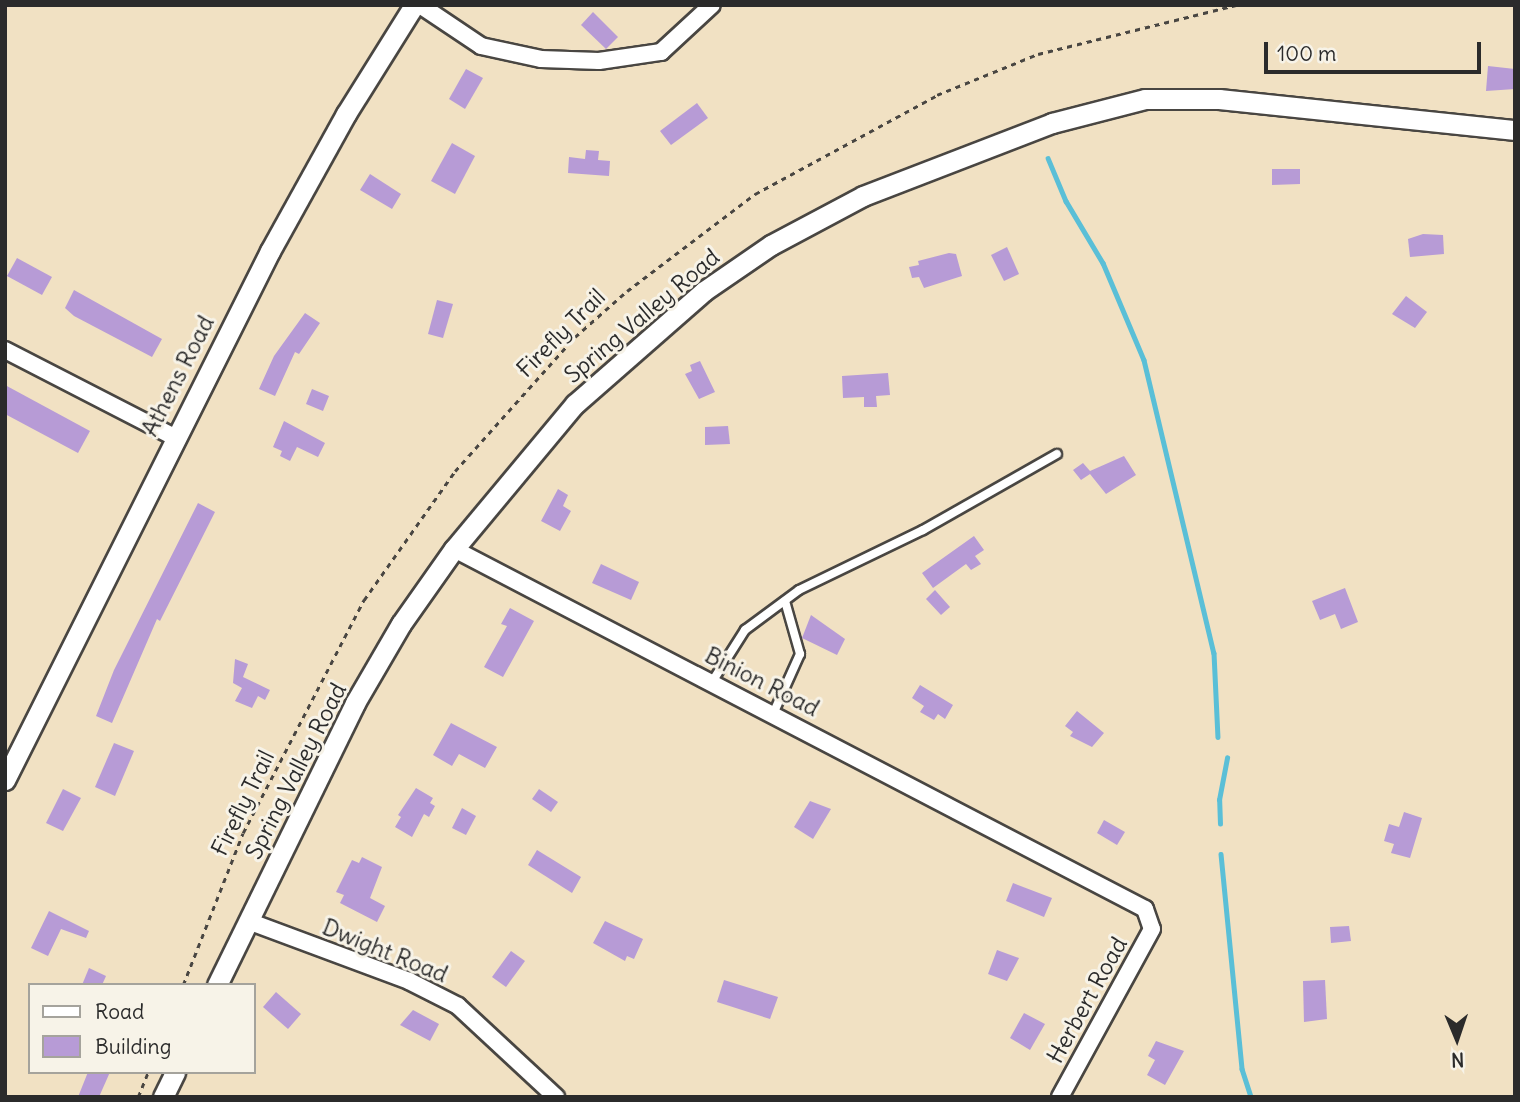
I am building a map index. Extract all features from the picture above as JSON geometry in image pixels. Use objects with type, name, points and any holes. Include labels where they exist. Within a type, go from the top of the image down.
[{"type":"street","name":"Athens Road","points":[[5,780],[174,437],[340,125],[414,5]]},
{"type":"street","points":[[420,5],[481,46],[541,59],[598,61],[660,52],[712,5]]},
{"type":"street","name":"Spring Valley Road","points":[[218,983],[355,703],[401,624],[454,549],[575,404],[670,319],[771,245],[863,196],[1052,123],[1145,99],[1219,99],[1515,130]]},
{"type":"street","points":[[5,350],[174,437]]},
{"type":"street","name":"Binion Road","points":[[454,549],[1050,857]]},
{"type":"street","name":"Herbert Road","points":[[1050,857],[1138,904],[1152,929],[1060,1097]]},
{"type":"street","name":"Dwight Road","points":[[248,921],[409,981],[458,1006],[556,1097]]},
{"type":"street","points":[[163,1097],[174,1074]]},
{"type":"lane","points":[[712,682],[745,630],[785,601],[1057,454]]},
{"type":"lane","points":[[773,714],[800,654],[785,601]]},
{"type":"path","name":"Firefly Trail","points":[[184,983],[243,833],[364,600],[455,471],[575,337],[627,291],[755,194],[937,95],[1038,54],[1236,5]]},
{"type":"path","points":[[138,1097],[147,1074]]},
{"type":"building","points":[[593,12],[618,37],[606,49],[581,25]]},
{"type":"building","points":[[1488,66],[1515,69],[1515,89],[1486,91]]},
{"type":"building","points":[[466,69],[483,78],[465,109],[449,99]]},
{"type":"building","points":[[697,103],[708,118],[671,145],[660,131]]},
{"type":"building","points":[[452,143],[475,156],[455,194],[431,181]]},
{"type":"building","points":[[586,150],[599,151],[598,160],[610,161],[609,176],[568,173],[569,157],[585,159]]},
{"type":"building","points":[[1272,169],[1300,169],[1300,184],[1272,185]]},
{"type":"building","points":[[370,174],[401,194],[392,209],[360,190]]},
{"type":"building","points":[[1423,234],[1443,235],[1444,254],[1410,257],[1408,239]]},
{"type":"building","points":[[1007,247],[1019,274],[1004,281],[991,255]]},
{"type":"building","points":[[949,253],[956,254],[962,276],[924,288],[919,277],[912,278],[909,267],[919,265],[918,261]]},
{"type":"building","points":[[17,258],[52,277],[42,295],[7,276]]},
{"type":"building","points":[[74,290],[162,339],[152,357],[74,316],[65,308]]},
{"type":"building","points":[[1406,296],[1427,312],[1415,328],[1392,314]]},
{"type":"building","points":[[437,300],[453,304],[443,338],[428,334]]},
{"type":"building","points":[[305,313],[320,323],[299,354],[295,352],[275,396],[259,389],[274,356]]},
{"type":"building","points":[[700,361],[715,392],[699,399],[685,374],[692,371],[690,365]]},
{"type":"building","points":[[888,373],[890,395],[876,396],[877,407],[864,407],[864,397],[843,398],[842,376]]},
{"type":"building","points":[[5,385],[90,431],[78,453],[5,414]]},
{"type":"building","points":[[312,389],[329,396],[323,411],[306,404]]},
{"type":"building","points":[[284,421],[325,443],[318,457],[297,447],[290,461],[280,456],[282,451],[273,447]]},
{"type":"building","points":[[728,426],[730,444],[705,445],[705,427]]},
{"type":"building","points":[[1124,456],[1136,475],[1106,494],[1090,474],[1081,480],[1073,470],[1083,463],[1090,471]]},
{"type":"building","points":[[558,489],[568,495],[563,506],[571,511],[560,531],[541,521]]},
{"type":"building","points":[[198,503],[215,512],[160,621],[157,619],[112,723],[96,716],[114,670]]},
{"type":"building","points":[[974,536],[984,550],[975,556],[981,564],[971,570],[966,564],[933,588],[922,573]]},
{"type":"building","points":[[601,564],[639,582],[631,600],[592,583]]},
{"type":"building","points":[[1345,588],[1358,622],[1341,629],[1335,614],[1320,620],[1312,601]]},
{"type":"building","points":[[935,590],[950,607],[941,615],[926,599]]},
{"type":"building","points":[[510,608],[534,621],[503,677],[484,667],[507,626],[501,624]]},
{"type":"building","points":[[811,615],[845,639],[837,655],[802,638]]},
{"type":"building","points":[[235,659],[248,664],[243,677],[270,690],[265,700],[258,696],[252,708],[235,701],[242,688],[233,683]]},
{"type":"building","points":[[920,685],[953,705],[945,719],[938,714],[934,720],[920,712],[924,706],[912,698]]},
{"type":"building","points":[[1077,711],[1104,733],[1092,747],[1070,736],[1073,732],[1065,726]]},
{"type":"building","points":[[451,723],[497,747],[485,768],[459,754],[452,766],[433,755]]},
{"type":"building","points":[[114,743],[134,751],[115,796],[95,787]]},
{"type":"building","points":[[416,788],[433,798],[430,803],[435,806],[429,817],[424,814],[412,837],[395,827],[401,817],[398,815]]},
{"type":"building","points":[[63,789],[81,798],[63,831],[46,823]]},
{"type":"building","points":[[539,789],[558,802],[551,812],[532,799]]},
{"type":"building","points":[[810,801],[831,809],[813,839],[794,827]]},
{"type":"building","points":[[462,808],[476,816],[466,835],[452,828]]},
{"type":"building","points":[[1404,812],[1422,818],[1410,858],[1391,853],[1394,844],[1384,841],[1389,824],[1399,827]]},
{"type":"building","points":[[1104,820],[1125,832],[1117,845],[1097,833]]},
{"type":"building","points":[[537,850],[581,877],[572,893],[528,865]]},
{"type":"building","points":[[362,857],[382,867],[370,898],[385,906],[377,922],[340,903],[344,895],[336,892],[352,860],[359,863]]},
{"type":"building","points":[[1013,883],[1052,898],[1044,917],[1006,901]]},
{"type":"building","points":[[49,911],[89,931],[86,938],[61,929],[48,956],[31,948]]},
{"type":"building","points":[[605,921],[643,939],[634,959],[627,956],[625,961],[593,943]]},
{"type":"building","points":[[1349,926],[1351,941],[1331,943],[1330,927]]},
{"type":"building","points":[[997,950],[1019,958],[1007,981],[988,974]]},
{"type":"building","points":[[511,951],[525,961],[506,987],[492,977]]},
{"type":"building","points":[[89,968],[106,976],[103,983],[83,983]]},
{"type":"building","points":[[724,980],[778,997],[770,1019],[717,1002]]},
{"type":"building","points":[[1325,980],[1327,1019],[1304,1022],[1303,981]]},
{"type":"building","points":[[276,992],[301,1014],[288,1029],[263,1007]]},
{"type":"building","points":[[413,1010],[439,1024],[430,1041],[400,1025]]},
{"type":"building","points":[[1024,1013],[1045,1024],[1030,1050],[1010,1038]]},
{"type":"building","points":[[1156,1041],[1184,1051],[1165,1085],[1147,1075],[1155,1060],[1148,1056]]},
{"type":"building","points":[[87,1074],[109,1074],[99,1097],[78,1097]]},
{"type":"waterway","points":[[1048,158],[1066,201],[1103,263],[1144,360],[1214,653],[1218,737]]},
{"type":"waterway","points":[[1220,824],[1219,800],[1227,758]]},
{"type":"waterway","points":[[1221,854],[1242,1069],[1251,1097]]}]
